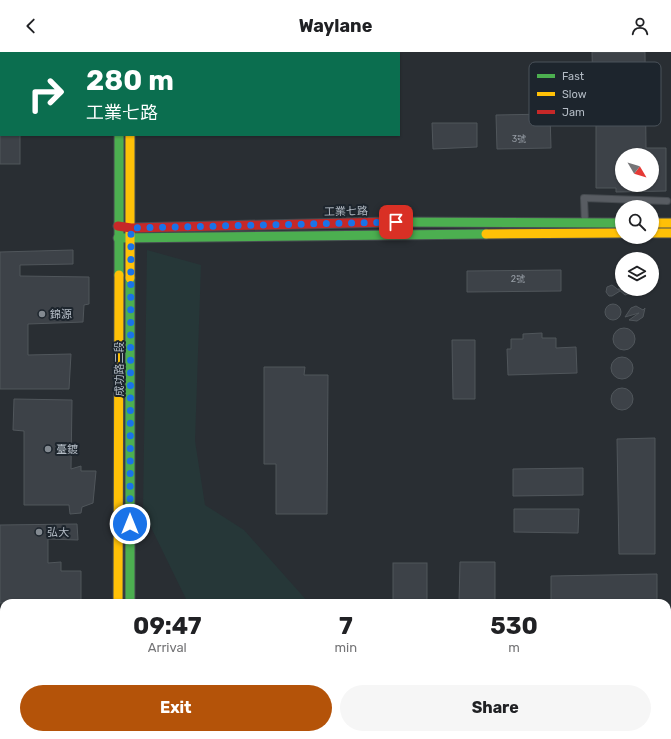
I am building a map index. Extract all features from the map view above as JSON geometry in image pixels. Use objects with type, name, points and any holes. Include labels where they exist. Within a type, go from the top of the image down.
[{"type":"street","name":"成功路二段","points":[[118,136],[118,599]]},
{"type":"street","name":"成功路二段","points":[[130,136],[130,599]]},
{"type":"street","points":[[584,223],[584,198],[667,201]]},
{"type":"street","name":"工業七路","points":[[118,226],[131,228],[396,222],[615,223]]},
{"type":"street","points":[[659,223],[671,223]]},
{"type":"street","points":[[118,238],[615,233]]},
{"type":"street","points":[[659,233],[671,234]]},
{"type":"shaded area","points":[[147,250],[201,265],[195,441],[205,505],[244,530],[305,599],[186,599],[143,511]]},
{"type":"building","points":[[592,52],[645,52],[645,62],[592,62]]},
{"type":"building","points":[[529,114],[529,126],[550,126],[551,148],[497,149],[496,115]]},
{"type":"building","points":[[432,123],[477,123],[477,147],[433,149]]},
{"type":"building","points":[[596,126],[646,126],[646,148],[615,148],[615,188],[596,188]]},
{"type":"building","points":[[0,136],[20,136],[20,164],[0,164]]},
{"type":"building","points":[[659,148],[666,148],[666,191],[659,191]]},
{"type":"building","name":"錦源","points":[[73,250],[73,264],[20,265],[20,276],[89,277],[89,304],[84,305],[83,322],[28,324],[28,355],[71,354],[69,389],[0,389],[0,252]]},
{"type":"building","points":[[561,270],[561,291],[467,292],[467,271]]},
{"type":"building","points":[[612,285],[615,287],[615,294],[609,296],[606,292],[607,287]]},
{"type":"building","points":[[613,304],[620,309],[621,312],[616,319],[613,320],[606,315],[605,312],[610,305]]},
{"type":"building","points":[[636,306],[643,310],[645,308],[643,317],[637,321],[629,320],[639,313],[625,317],[631,308]]},
{"type":"building","points":[[620,328],[628,328],[635,335],[635,343],[628,350],[620,350],[613,343],[613,335]]},
{"type":"building","points":[[542,333],[542,338],[556,338],[556,348],[576,347],[577,373],[508,375],[507,349],[511,349],[511,339],[523,339],[523,334]]},
{"type":"building","points":[[452,340],[475,340],[475,399],[453,399]]},
{"type":"building","points":[[622,357],[630,360],[633,368],[630,376],[622,379],[614,376],[611,368],[614,360]]},
{"type":"building","points":[[264,367],[305,367],[304,375],[328,375],[327,514],[276,514],[276,464],[264,464]]},
{"type":"building","points":[[622,388],[630,391],[633,399],[630,407],[622,410],[614,407],[611,399],[614,391]]},
{"type":"building","name":"臺鍍","points":[[14,399],[72,400],[71,469],[81,466],[81,471],[96,471],[93,503],[82,507],[81,513],[70,514],[69,505],[24,505],[24,431],[13,430]]},
{"type":"building","points":[[655,438],[655,554],[619,554],[617,439]]},
{"type":"building","points":[[583,468],[583,495],[513,496],[513,469]]},
{"type":"building","points":[[514,509],[579,509],[578,533],[514,532]]},
{"type":"building","points":[[77,524],[78,540],[48,539],[48,563],[61,562],[61,571],[81,571],[81,599],[0,599],[0,525]]},
{"type":"building","points":[[460,562],[495,562],[495,599],[459,599]]},
{"type":"building","points":[[393,563],[427,563],[427,599],[393,599]]},
{"type":"building","points":[[657,574],[657,599],[551,599],[551,576]]},
{"type":"traffic: fast","points":[[119,136],[119,275]]},
{"type":"traffic: fast","points":[[390,222],[615,223]]},
{"type":"traffic: fast","points":[[118,238],[486,234]]},
{"type":"traffic: fast","points":[[130,278],[130,599]]},
{"type":"traffic: slow","points":[[130,136],[130,278]]},
{"type":"traffic: slow","points":[[659,223],[671,223]]},
{"type":"traffic: slow","points":[[486,234],[615,233]]},
{"type":"traffic: slow","points":[[659,233],[671,233]]},
{"type":"traffic: slow","points":[[118,599],[119,275]]},
{"type":"traffic: jam","points":[[118,226],[131,228],[390,222]]},
{"type":"place","name":"錦源","points":[[42,314]]},
{"type":"place","name":"臺鍍","points":[[48,449]]},
{"type":"place","name":"弘大","points":[[39,532]]},
{"type":"route","points":[[130,524],[131,228],[396,222]]}]
